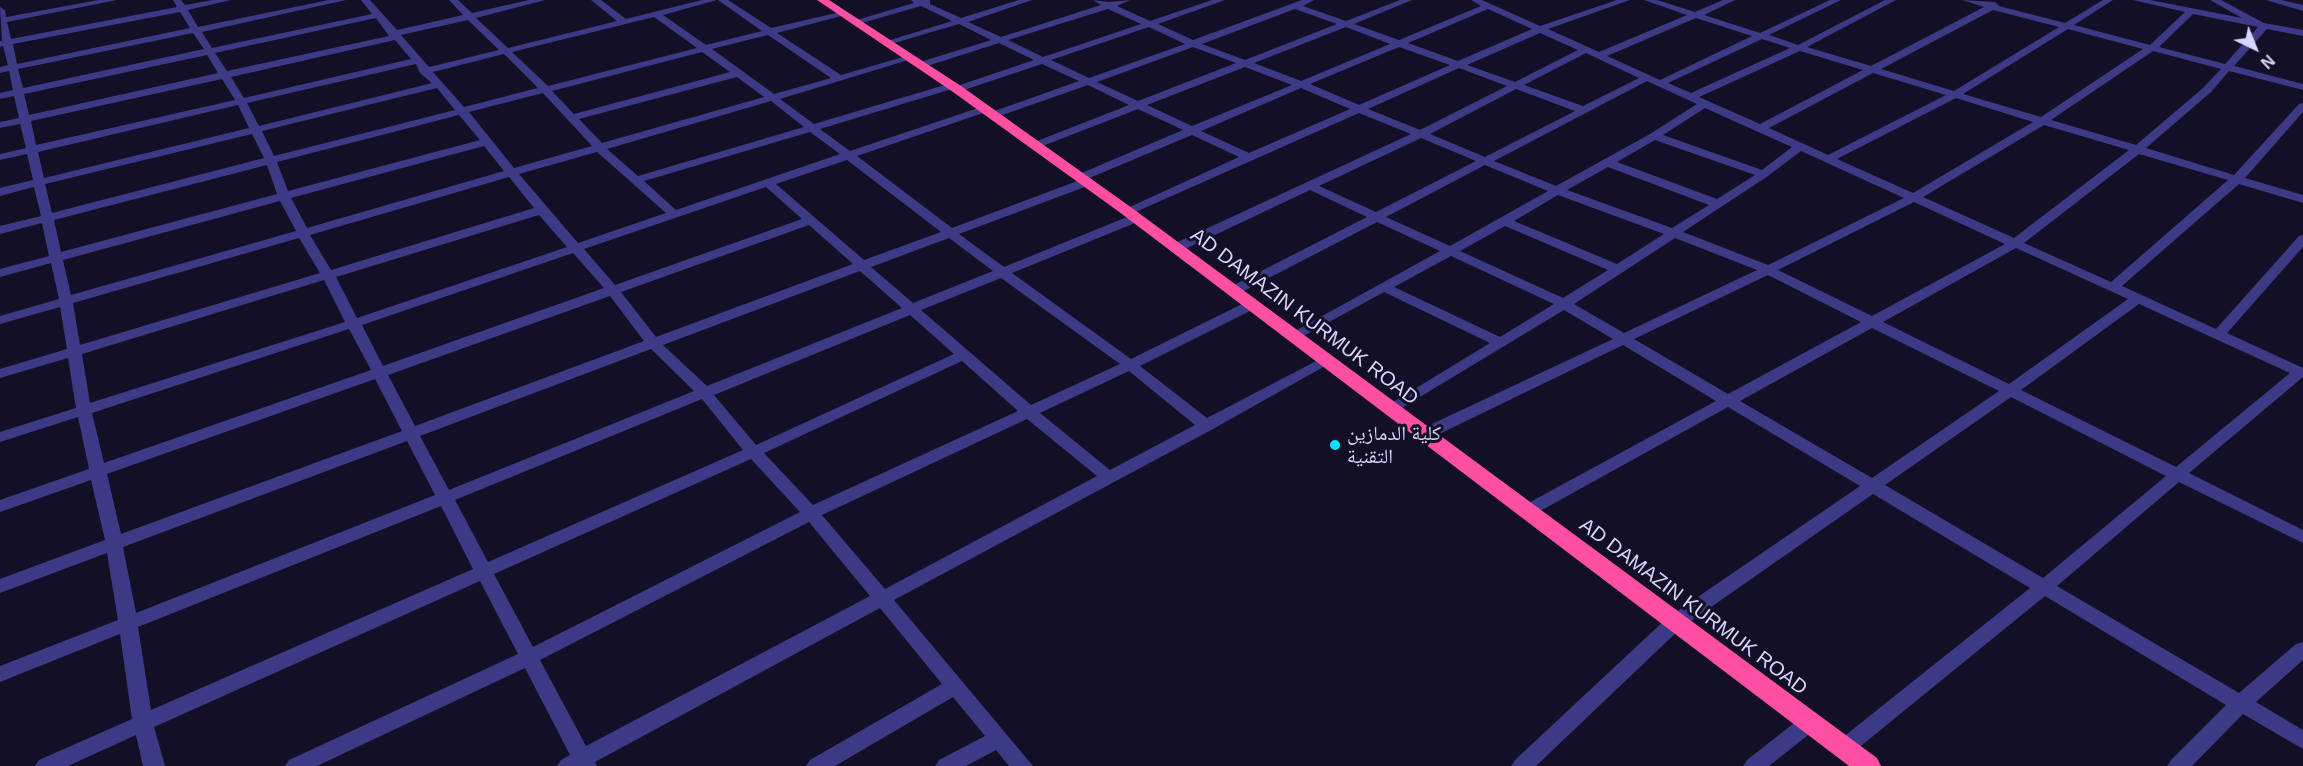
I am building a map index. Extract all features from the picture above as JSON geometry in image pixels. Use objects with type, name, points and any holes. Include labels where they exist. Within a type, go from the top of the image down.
[{"type":"highway","name":"AD DAMAZIN KURMUK ROAD","points":[[835,7],[1084,179],[1674,623],[1868,766]]},
{"type":"street","points":[[0,1],[5,0]]},
{"type":"street","points":[[113,0],[1,17],[6,68],[18,92],[45,218],[66,301],[84,411],[114,543],[143,724],[154,766]]},
{"type":"street","points":[[4,44],[179,4],[227,0]]},
{"type":"street","points":[[6,68],[342,0]]},
{"type":"street","points":[[365,0],[420,66],[462,111],[511,174],[613,290],[654,344],[705,393],[753,452],[812,513],[1022,766]]},
{"type":"street","points":[[455,2],[469,0]]},
{"type":"street","points":[[0,125],[222,76],[541,0]]},
{"type":"street","points":[[595,0],[624,22]]},
{"type":"street","points":[[0,157],[240,101],[506,51],[656,14],[689,3],[713,0]]},
{"type":"street","points":[[722,0],[840,79]]},
{"type":"street","points":[[0,230],[770,32],[835,7],[933,0]]},
{"type":"street","points":[[888,44],[1028,0]]},
{"type":"street","points":[[1098,0],[1191,43],[1300,84],[1557,191],[1768,270],[2303,537]]},
{"type":"street","points":[[0,320],[840,79],[999,40],[1126,0]]},
{"type":"street","points":[[636,180],[954,88],[1221,0]]},
{"type":"street","points":[[1280,0],[1583,110]]},
{"type":"street","points":[[0,437],[352,324],[850,157],[1092,81],[1310,0]]},
{"type":"street","points":[[1036,145],[1408,0]]},
{"type":"street","points":[[0,674],[445,498],[1002,272],[1357,108],[1540,29],[1626,0]]},
{"type":"street","points":[[1648,0],[1799,48],[2303,199]]},
{"type":"street","points":[[1600,55],[1731,0]]},
{"type":"street","points":[[1691,97],[1799,48],[1892,0]]},
{"type":"street","points":[[1966,0],[2303,87]]},
{"type":"street","points":[[1760,129],[2002,0]]},
{"type":"street","points":[[1828,159],[1956,94],[2109,0]]},
{"type":"street","points":[[2137,0],[2303,33]]},
{"type":"street","points":[[2214,0],[2264,26]]},
{"type":"street","points":[[2270,0],[2301,5]]},
{"type":"street","points":[[455,2],[546,90],[600,148],[675,215]]},
{"type":"street","points":[[918,2],[1092,81],[1248,157]]},
{"type":"street","points":[[0,586],[410,431],[654,344],[1084,179],[1300,84],[1400,43],[1479,2],[2302,372],[2045,586],[1844,747]]},
{"type":"street","points":[[1661,83],[1833,2],[1863,14]]},
{"type":"street","points":[[179,4],[222,76],[240,101],[271,160],[284,196],[328,275],[483,571],[579,764],[883,598],[1327,361]]},
{"type":"street","points":[[1423,435],[1913,198],[2044,120],[2150,49],[2192,11]]},
{"type":"street","points":[[656,14],[773,98],[948,232],[1130,365],[1207,426]]},
{"type":"street","points":[[0,96],[378,15]]},
{"type":"street","points":[[1527,511],[1731,402],[2014,244],[2138,149],[2228,69],[2264,26]]},
{"type":"street","points":[[1176,248],[1421,134],[1587,49]]},
{"type":"street","points":[[572,118],[738,73]]},
{"type":"street","points":[[1233,291],[1648,77]]},
{"type":"street","points":[[0,192],[438,85]]},
{"type":"street","points":[[1293,336],[1451,251],[1654,136],[1705,103]]},
{"type":"street","points":[[2112,288],[2236,179],[2303,106]]},
{"type":"street","points":[[1654,136],[1764,174]]},
{"type":"street","points":[[0,273],[485,142]]},
{"type":"street","points":[[1390,410],[1564,304],[1764,174],[1799,147]]},
{"type":"street","points":[[1607,162],[1718,204]]},
{"type":"street","points":[[769,184],[1029,412],[1110,478]]},
{"type":"street","points":[[1310,186],[1564,304],[2303,740]]},
{"type":"street","points":[[0,374],[542,210]]},
{"type":"street","points":[[0,506],[812,220]]},
{"type":"street","points":[[1504,221],[1618,269]]},
{"type":"street","points":[[2218,335],[2303,239]]},
{"type":"street","points":[[1384,287],[1502,343]]},
{"type":"street","points":[[1522,766],[1674,623],[2010,391],[2136,299]]},
{"type":"street","points":[[296,766],[528,658],[812,513],[1130,365],[1251,304]]},
{"type":"street","points":[[46,766],[753,452],[964,354]]},
{"type":"street","points":[[2178,766],[2241,704],[2303,649]]},
{"type":"street","points":[[817,766],[956,686]]},
{"type":"street","points":[[1754,766],[1810,722]]},
{"type":"street","points":[[946,766],[999,739]]},
{"type":"place","name":"كلية الدمازين التقنية","points":[[1335,445]]}]
